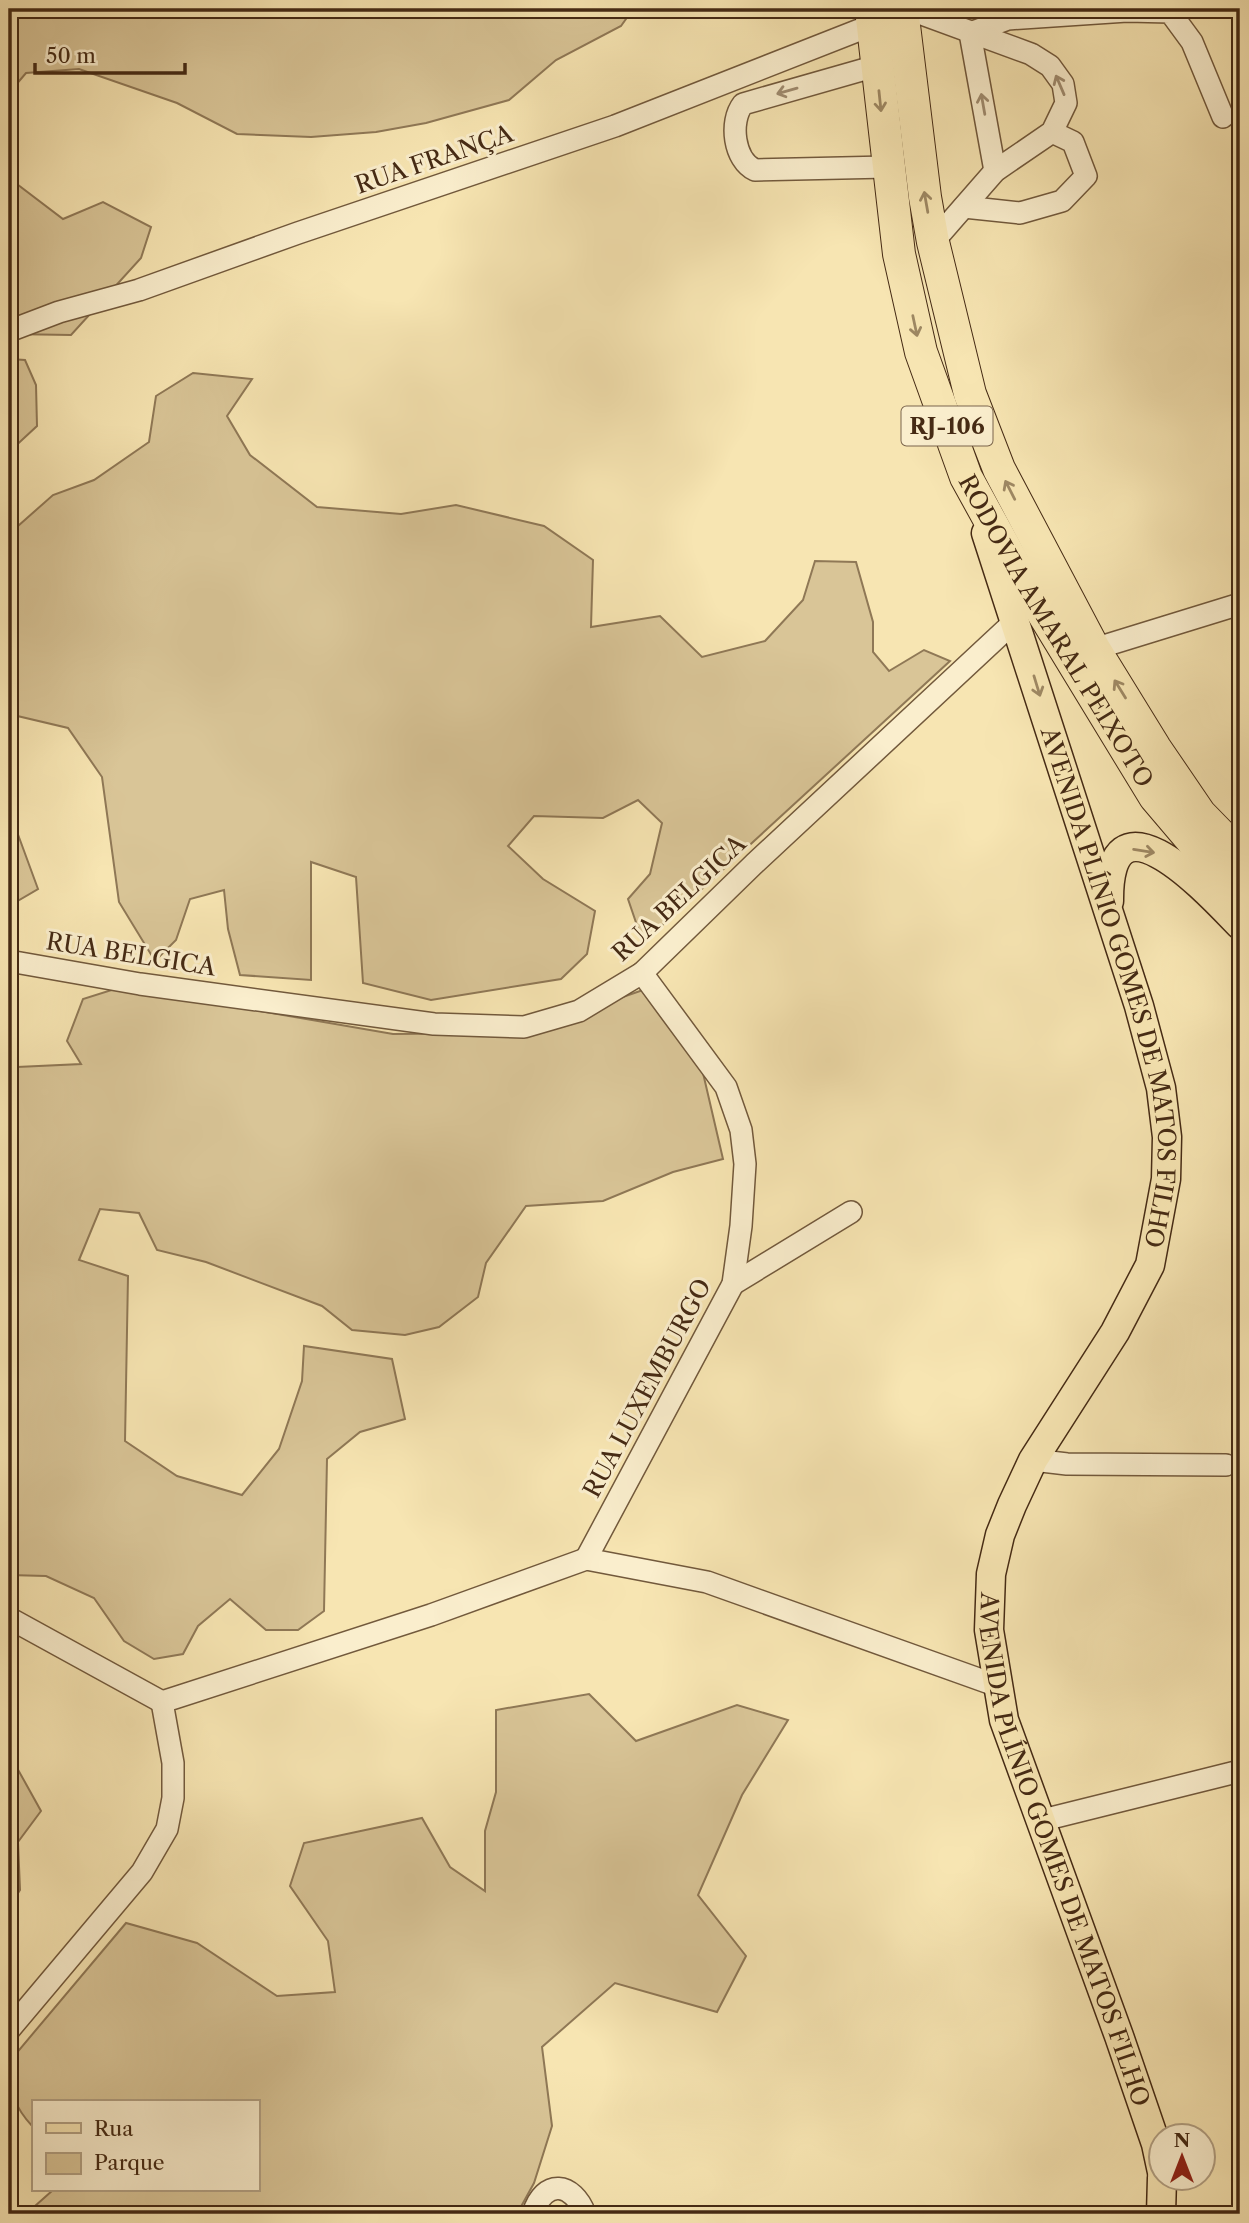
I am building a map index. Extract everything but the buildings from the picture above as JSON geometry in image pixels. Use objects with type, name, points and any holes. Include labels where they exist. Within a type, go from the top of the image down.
[{"type":"highway","name":"RODOVIA AMARAL PEIXOTO","points":[[902,9],[933,242],[970,394],[999,469],[1094,649],[1200,814],[1240,855]]},
{"type":"highway","name":"RODOVIA AMARAL PEIXOTO","points":[[871,17],[887,167],[900,254],[921,352],[966,477],[1021,577],[1155,797],[1223,877],[1240,891]]},
{"type":"main road","name":"AVENIDA PLÍNIO GOMES DE MATOS FILHO","points":[[966,477],[1139,1006],[1161,1087],[1167,1137],[1166,1180],[1150,1265],[1140,1288],[1033,1460],[1000,1535],[991,1574],[989,1630],[1004,1720],[1148,2122]]},
{"type":"main road","points":[[1110,918],[1112,863],[1121,852],[1140,848],[1161,854],[1187,871],[1240,925]]},
{"type":"main road","points":[[1161,2214],[1162,2192]]},
{"type":"street","points":[[908,9],[1031,54],[1050,66],[1063,84],[1066,103],[1052,132],[995,171],[933,242]]},
{"type":"street","points":[[970,33],[1008,19],[1127,11],[1171,12],[1192,42],[1223,117]]},
{"type":"street","name":"RUA FRANÇA","points":[[9,331],[59,312],[139,290],[615,126],[871,17]]},
{"type":"street","points":[[970,33],[995,171]]},
{"type":"street","points":[[876,66],[743,104],[735,120],[739,153],[745,165],[755,170],[887,167]]},
{"type":"street","points":[[964,207],[1020,213],[1062,201],[1086,176],[1073,142],[1052,132]]},
{"type":"street","points":[[1094,649],[1240,604]]},
{"type":"street","name":"RUA BELGICA","points":[[9,961],[153,986],[434,1024],[490,1028],[524,1027],[579,1011],[642,973],[754,864],[1015,621]]},
{"type":"street","name":"RUA LUXEMBURGO","points":[[586,1559],[733,1284],[746,1164],[741,1130],[726,1087],[642,973]]},
{"type":"street","points":[[733,1284],[851,1212]]},
{"type":"street","points":[[1033,1460],[1067,1464],[1226,1465]]},
{"type":"street","points":[[9,1618],[162,1702],[431,1615],[586,1559],[707,1582],[998,1686]]},
{"type":"street","points":[[9,2030],[142,1872],[167,1829],[173,1798],[173,1763],[162,1702]]},
{"type":"street","points":[[1039,1821],[1240,1771]]},
{"type":"street","points":[[533,2214],[538,2199],[547,2190],[568,2191],[579,2201],[585,2214]]},
{"type":"green space","points":[[9,9],[633,9],[621,26],[556,60],[509,100],[426,123],[376,132],[311,137],[237,134],[177,103],[79,69],[26,73],[9,93]]},
{"type":"green space","points":[[9,178],[63,219],[103,202],[151,227],[141,258],[71,335],[9,334]]},
{"type":"green space","points":[[9,359],[25,360],[36,385],[37,426],[9,452]]},
{"type":"green space","points":[[193,373],[252,379],[227,416],[250,455],[317,507],[401,514],[456,505],[544,526],[593,560],[591,627],[660,616],[702,657],[765,641],[803,600],[815,561],[856,562],[873,622],[873,652],[889,671],[924,650],[950,661],[643,943],[628,899],[650,874],[662,823],[638,800],[603,818],[534,816],[508,846],[543,879],[595,911],[587,954],[561,979],[431,1000],[363,983],[356,877],[311,862],[311,980],[240,975],[228,929],[224,890],[190,899],[176,940],[155,961],[119,902],[102,777],[68,728],[13,715],[9,726],[9,534],[53,495],[94,480],[149,442],[156,396]]},
{"type":"green space","points":[[9,810],[38,889],[9,906]]},
{"type":"green space","points":[[121,987],[393,1034],[519,1033],[643,990],[703,1073],[723,1159],[673,1172],[603,1201],[526,1206],[486,1263],[478,1297],[439,1327],[405,1335],[352,1330],[322,1306],[206,1262],[157,1250],[139,1213],[100,1209],[79,1260],[128,1276],[125,1441],[177,1476],[242,1495],[279,1449],[302,1381],[304,1346],[392,1359],[405,1419],[360,1432],[327,1459],[324,1611],[298,1630],[266,1630],[230,1599],[198,1626],[183,1654],[154,1659],[124,1641],[94,1598],[46,1576],[9,1575],[9,1063],[17,1067],[81,1064],[67,1041],[83,999]]},
{"type":"green space","points":[[589,1694],[636,1741],[737,1705],[788,1720],[742,1795],[698,1895],[746,1956],[717,2012],[615,1983],[542,2047],[552,2126],[534,2183],[517,2214],[26,2214],[51,2192],[259,2192],[259,2100],[32,2100],[32,2126],[17,2105],[10,2081],[9,2062],[126,1923],[197,1943],[277,1996],[335,1992],[328,1941],[290,1886],[304,1843],[422,1818],[450,1867],[485,1891],[485,1831],[496,1792],[496,1710]]},
{"type":"green space","points":[[9,1764],[16,1766],[41,1811],[18,1842],[20,1890],[9,1907]]}]
